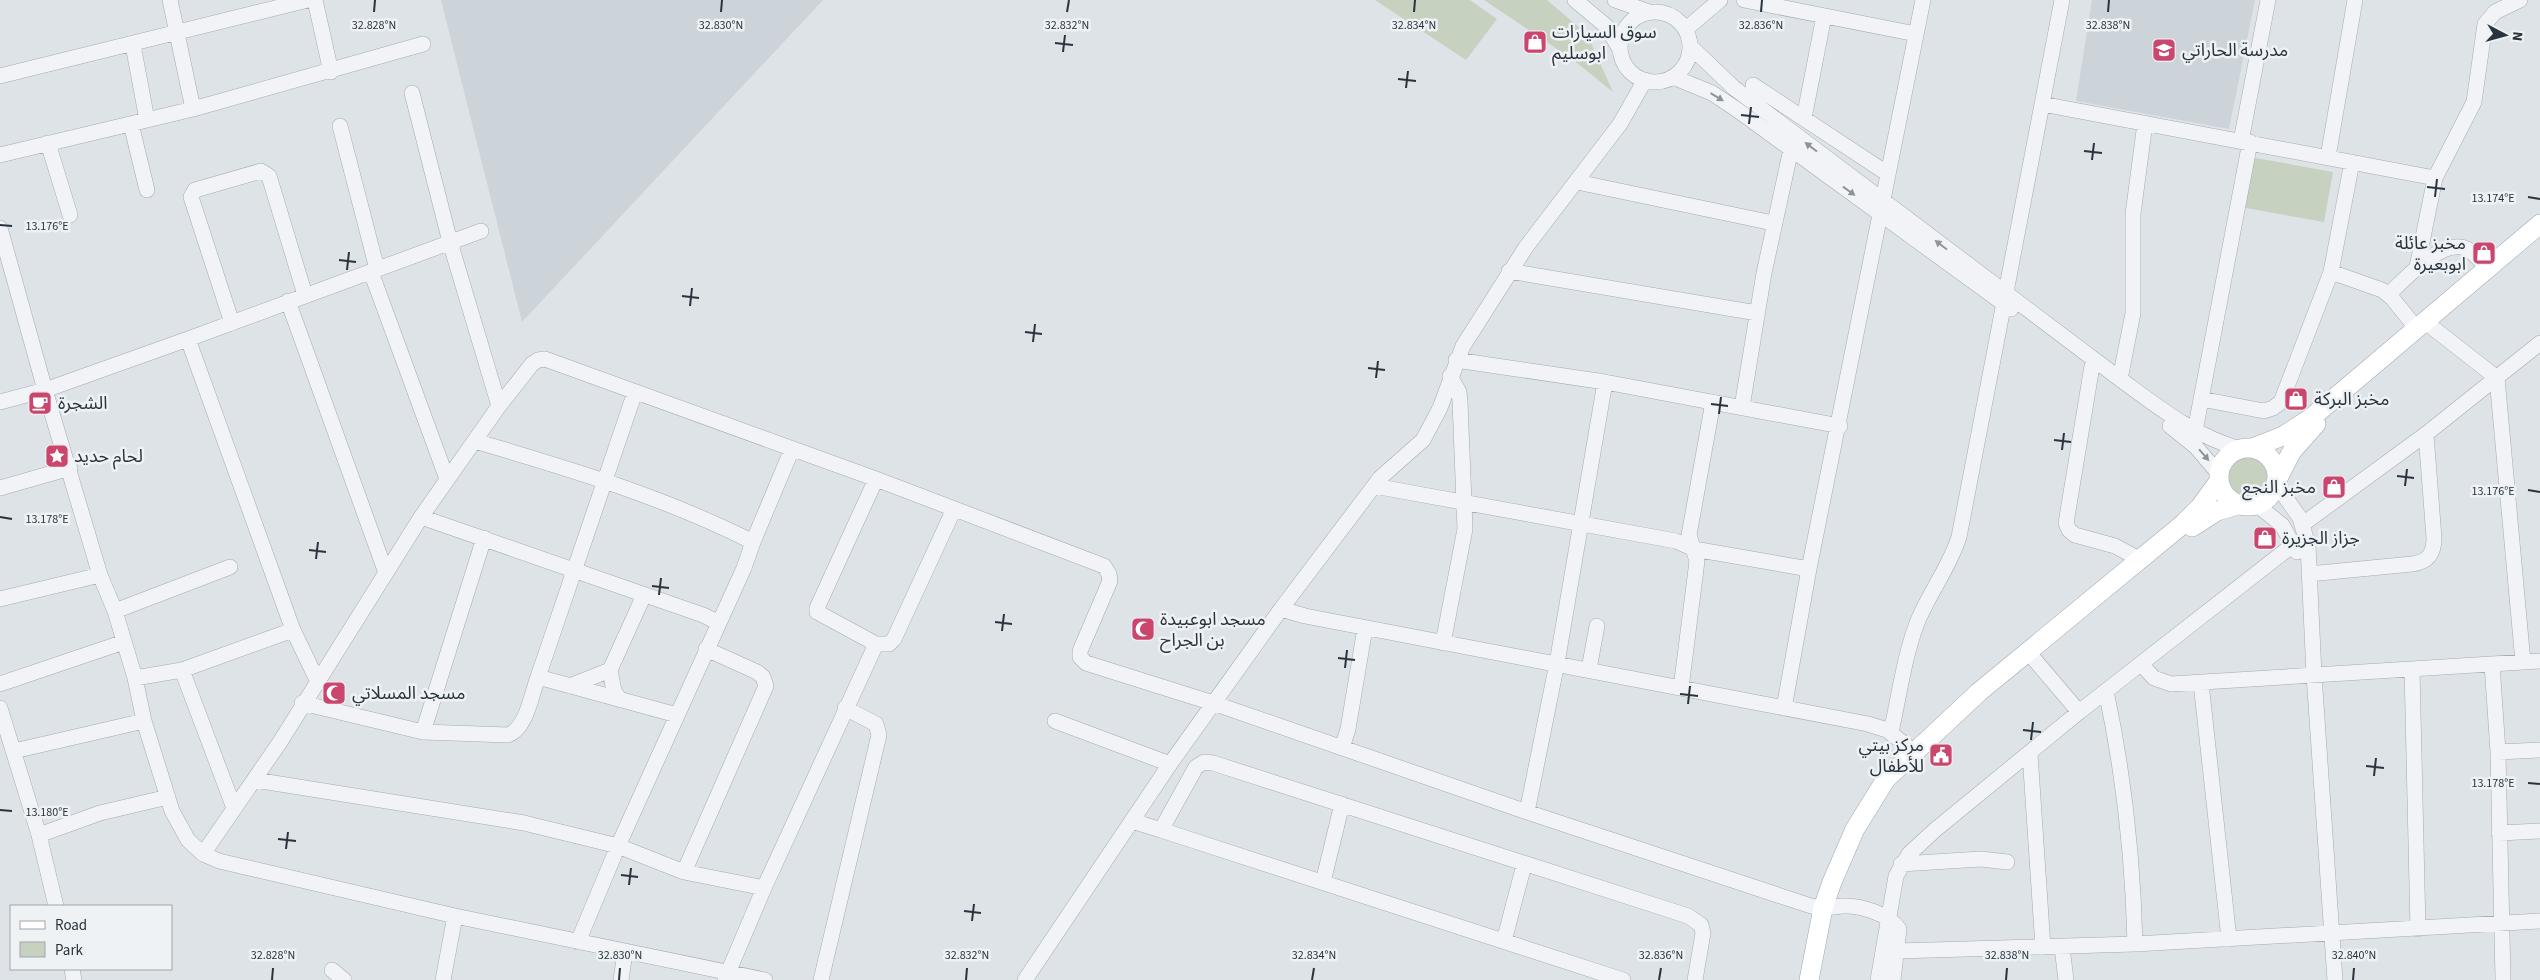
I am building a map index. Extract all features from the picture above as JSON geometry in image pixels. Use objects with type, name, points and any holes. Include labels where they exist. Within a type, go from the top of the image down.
[{"type":"main road","points":[[1878,793],[2197,523],[2217,511],[2238,505],[2257,505],[2271,495],[2289,456],[2307,433],[2425,328],[2487,268],[2540,224]]},
{"type":"main road","points":[[1809,980],[1823,908],[1849,842],[1886,779],[1913,751],[1979,692],[2141,560],[2200,507],[2219,478],[2224,461],[2246,449],[2278,438],[2302,424],[2540,238]]},
{"type":"main road","points":[[2246,449],[2263,452],[2272,460],[2276,471],[2276,483]]},
{"type":"main road","points":[[2219,478],[2224,493],[2238,505]]},
{"type":"street","points":[[170,0],[193,109]]},
{"type":"street","points":[[0,76],[133,45],[308,0]]},
{"type":"street","points":[[315,0],[331,72]]},
{"type":"street","points":[[1575,0],[1606,26],[1620,49],[1628,68],[1645,80],[1659,82],[1673,77],[1688,61],[1690,46],[1686,29],[1674,17],[1658,12],[1650,12],[1640,15],[1628,25],[1621,39],[1620,49]]},
{"type":"street","points":[[1615,0],[1650,12]]},
{"type":"street","points":[[1686,29],[1720,0]]},
{"type":"street","points":[[1744,0],[1916,34]]},
{"type":"street","points":[[1784,708],[1809,569],[1840,426],[1923,0]]},
{"type":"street","points":[[1890,732],[1912,636],[1923,611],[1953,556],[1960,537],[2062,0]]},
{"type":"street","points":[[2195,431],[2268,0]]},
{"type":"street","points":[[2328,157],[2355,0]]},
{"type":"street","points":[[2417,267],[2434,178],[2474,102],[2487,19],[2495,12],[2520,0]]},
{"type":"street","points":[[1804,118],[1824,16]]},
{"type":"street","points":[[0,155],[193,109],[331,72],[422,44]]},
{"type":"street","points":[[133,45],[147,120]]},
{"type":"street","points":[[1690,46],[1734,88],[1882,208],[2006,299],[2195,431],[2246,449]]},
{"type":"street","points":[[1673,77],[1712,93],[1791,149],[1882,208]]},
{"type":"street","points":[[1025,980],[1170,764],[1281,609],[1374,486],[1392,466],[1423,440],[1440,408],[1456,360],[1509,271],[1620,124],[1645,80]]},
{"type":"street","points":[[1754,85],[1888,174]]},
{"type":"street","points":[[412,93],[450,242],[500,406]]},
{"type":"street","points":[[2042,104],[2434,178]]},
{"type":"street","points":[[2120,379],[2133,313],[2133,214],[2145,123]]},
{"type":"street","points":[[131,124],[147,190]]},
{"type":"street","points":[[340,126],[374,270],[447,479]]},
{"type":"street","points":[[48,143],[70,215]]},
{"type":"street","points":[[1742,407],[1773,223],[1791,149]]},
{"type":"street","points":[[2201,399],[2264,411],[2274,408],[2281,402],[2331,272],[2352,162]]},
{"type":"street","points":[[232,322],[191,197],[195,190],[260,171],[269,176],[305,295]]},
{"type":"street","points":[[1577,182],[1773,223]]},
{"type":"street","points":[[0,228],[45,390],[70,468],[100,575],[115,611],[135,678],[144,721],[172,811],[188,840],[204,854],[219,861],[726,976],[765,980]]},
{"type":"street","points":[[0,402],[45,390],[481,231]]},
{"type":"street","points":[[2389,294],[2417,267],[2444,250],[2459,246],[2472,252],[2487,268]]},
{"type":"street","points":[[1509,271],[1757,313]]},
{"type":"street","points":[[2331,272],[2375,287],[2389,294],[2425,328],[2497,378],[2523,662]]},
{"type":"street","points":[[2006,299],[2187,438],[2219,478]]},
{"type":"street","points":[[288,301],[386,573]]},
{"type":"street","points":[[188,339],[294,630],[318,682]]},
{"type":"street","points":[[2303,524],[2426,434],[2540,343]]},
{"type":"street","points":[[204,854],[255,780],[302,703],[318,682],[421,517],[447,479],[500,406],[538,360],[551,360],[876,479],[1104,566],[1110,574],[1110,581],[1080,647],[1082,660],[1086,663],[1213,703],[1527,812],[1823,908],[1859,907],[1888,919],[1899,929],[1893,980]]},
{"type":"street","points":[[1456,360],[1605,382],[1840,426]]},
{"type":"street","points":[[2092,366],[2066,522],[2069,530],[2075,535],[2115,546],[2141,560]]},
{"type":"street","points":[[1443,643],[1463,542],[1465,503],[1459,392],[1450,376]]},
{"type":"street","points":[[1527,812],[1557,663],[1605,382]]},
{"type":"street","points":[[302,703],[423,732],[508,735],[516,732],[538,677],[635,392]]},
{"type":"street","points":[[1681,688],[1697,561],[1689,535],[1713,402]]},
{"type":"street","points":[[2309,574],[2422,563],[2430,557],[2434,548],[2434,538],[2426,434]]},
{"type":"street","points":[[475,441],[604,480],[724,526],[753,542]]},
{"type":"street","points":[[578,942],[618,846],[719,623],[792,449]]},
{"type":"street","points":[[0,488],[70,468]]},
{"type":"street","points":[[876,479],[817,608],[817,612],[876,644],[890,644],[894,639],[954,509]]},
{"type":"street","points":[[2276,483],[2303,524],[2308,545],[2311,675]]},
{"type":"street","points":[[1374,486],[1676,541],[1694,549],[1809,569]]},
{"type":"street","points":[[2257,505],[2277,519],[2294,544],[2299,566],[2311,675],[2329,934],[2330,980]]},
{"type":"street","points":[[421,517],[575,570],[719,623]]},
{"type":"street","points":[[423,732],[484,538]]},
{"type":"street","points":[[1878,980],[1896,876],[1901,864],[1928,835],[2030,754],[2079,712],[2294,544]]},
{"type":"street","points":[[115,611],[230,567]]},
{"type":"street","points":[[0,599],[100,575]]},
{"type":"street","points":[[620,700],[614,691],[610,670],[644,595]]},
{"type":"street","points":[[1281,609],[1298,615],[1589,669],[1868,724],[1890,732],[1913,751]]},
{"type":"street","points":[[1589,669],[1597,626]]},
{"type":"street","points":[[1342,748],[1348,729],[1365,628]]},
{"type":"street","points":[[135,678],[182,670],[294,630]]},
{"type":"street","points":[[0,684],[124,642]]},
{"type":"street","points":[[726,976],[845,708],[876,644]]},
{"type":"street","points":[[684,872],[766,686],[763,678],[757,672],[706,649]]},
{"type":"street","points":[[2034,659],[2079,712]]},
{"type":"street","points":[[2141,664],[2154,678],[2165,684],[2540,662]]},
{"type":"street","points":[[2492,664],[2498,752],[2500,923],[2503,980]]},
{"type":"street","points":[[2412,669],[2418,929]]},
{"type":"street","points":[[182,670],[234,808]]},
{"type":"street","points":[[570,686],[610,670]]},
{"type":"street","points":[[538,677],[676,716]]},
{"type":"street","points":[[2201,683],[2229,939]]},
{"type":"street","points":[[2106,691],[2119,755],[2128,818],[2135,944]]},
{"type":"street","points":[[0,708],[38,835],[56,905]]},
{"type":"street","points":[[821,980],[879,735],[876,724],[845,708]]},
{"type":"street","points":[[14,751],[144,721]]},
{"type":"street","points":[[1055,721],[1170,764]]},
{"type":"street","points":[[2498,752],[2540,750]]},
{"type":"street","points":[[2030,754],[2042,947]]},
{"type":"street","points":[[1161,830],[1196,767],[1204,762],[1213,763],[1695,920],[1701,926],[1704,940],[1695,980]]},
{"type":"street","points":[[255,780],[524,824],[618,846],[684,872],[764,888]]},
{"type":"street","points":[[38,835],[100,812],[168,797]]},
{"type":"street","points":[[1323,882],[1342,804]]},
{"type":"street","points":[[1132,821],[1622,980]]},
{"type":"street","points":[[2499,833],[2540,832]]},
{"type":"street","points":[[1901,864],[1974,860],[2007,862]]},
{"type":"street","points":[[1504,941],[1524,865]]},
{"type":"street","points":[[442,980],[455,916]]},
{"type":"street","points":[[1897,951],[2135,944],[2540,921]]},
{"type":"street","points":[[2329,934],[2335,980]]},
{"type":"street","points":[[2062,947],[2066,980]]},
{"type":"street","points":[[622,980],[625,952]]},
{"type":"street","points":[[332,970],[344,980]]},
{"type":"shaded area","points":[[441,0],[823,0],[522,322]]},
{"type":"shaded area","name":"مدرسة الحاراتي","points":[[2092,0],[2255,0],[2229,129],[2076,101]]},
{"type":"green space","points":[[1375,0],[1470,0],[1497,19],[1466,60]]},
{"type":"green space","points":[[1484,0],[1547,0],[1587,34],[1613,92],[1572,59]]},
{"type":"green space","points":[[2250,157],[2333,172],[2324,222],[2241,207]]},
{"type":"green space","points":[[2251,457],[2259,460],[2265,466],[2268,478],[2265,490],[2259,496],[2243,499],[2235,496],[2229,490],[2226,474],[2229,466],[2235,460]]},
{"type":"place","name":"سوق السيارات ابوسليم","points":[[1535,42]]},
{"type":"place","name":"مدرسة الحاراتي","points":[[2164,50]]},
{"type":"place","name":"مخبز عائلة ابوبعيرة","points":[[2484,253]]},
{"type":"place","name":"مخبز البركة","points":[[2296,399]]},
{"type":"place","name":"الشجرة","points":[[40,403]]},
{"type":"place","name":"لحام حديد","points":[[57,456]]},
{"type":"place","name":"مخبز النجع","points":[[2334,487]]},
{"type":"place","name":"جزاز الجزيرة","points":[[2265,538]]},
{"type":"place","name":"مسجد ابوعبيدة بن الجراح","points":[[1143,629]]},
{"type":"place","name":"مسجد المسلاتي","points":[[334,693]]},
{"type":"place","name":"مركز بيتي للأطفال","points":[[1941,755]]}]
